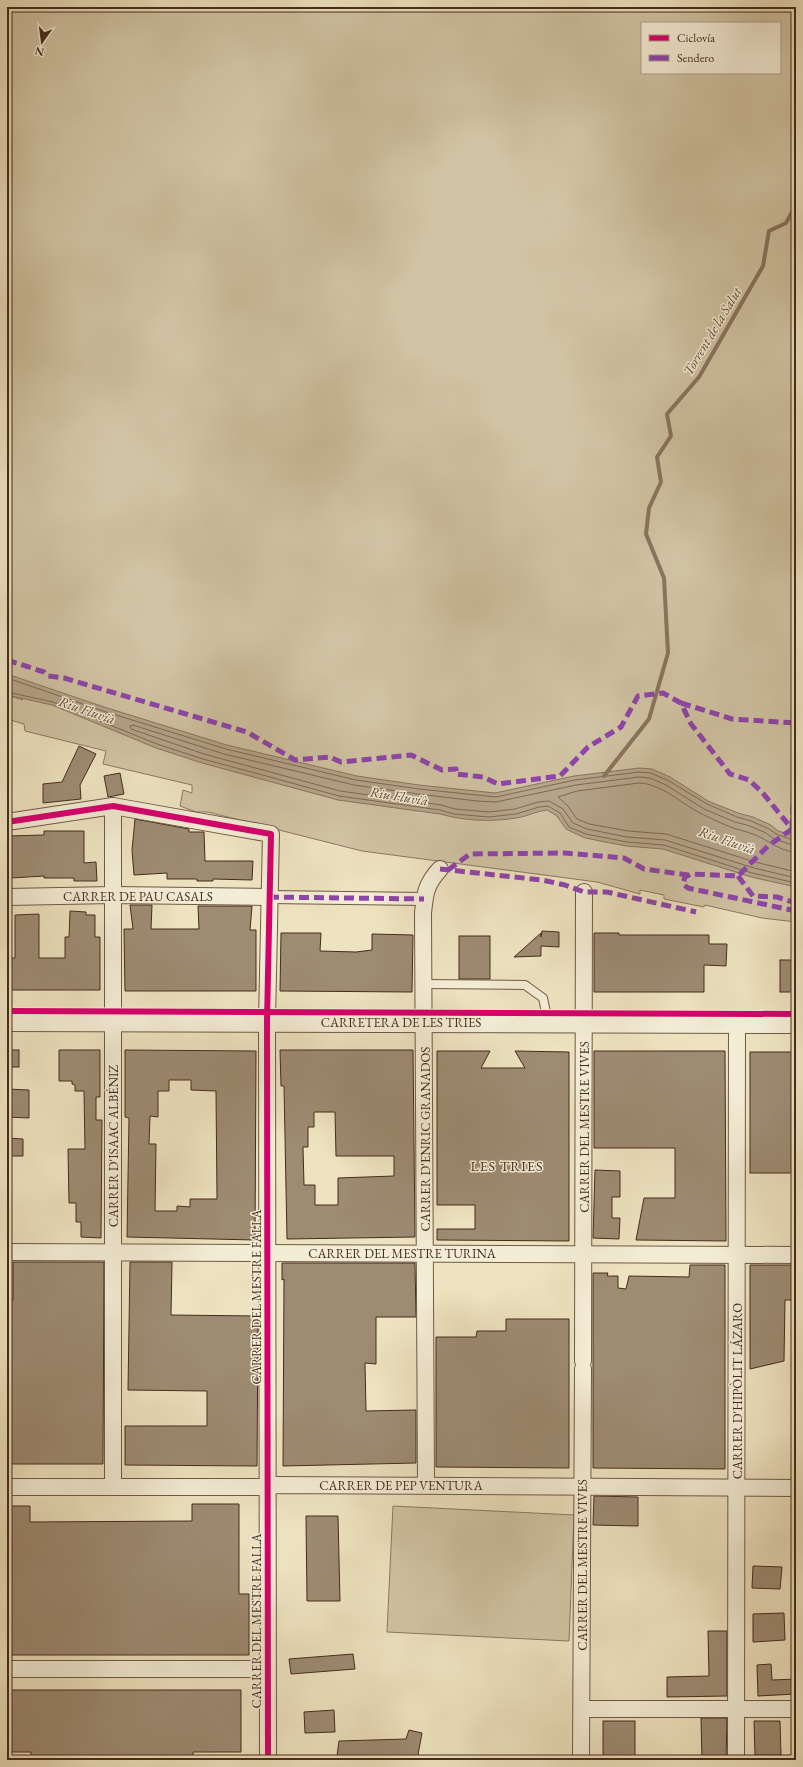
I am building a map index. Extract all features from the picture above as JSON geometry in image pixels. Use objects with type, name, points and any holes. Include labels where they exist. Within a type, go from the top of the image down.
[{"type":"street","points":[[7,822],[113,806]]},
{"type":"street","name":"CARRER DEL MESTRE FALLA","points":[[113,806],[271,834],[267,1021],[268,1760]]},
{"type":"street","name":"CARRER D'ISAAC ALBÉNIZ","points":[[113,806],[113,1487]]},
{"type":"street","name":"CARRER D'ENRIC GRANADOS","points":[[426,1485],[424,899],[425,891],[430,879],[440,869]]},
{"type":"street","name":"CARRER DEL MESTRE VIVES","points":[[581,1760],[584,1253],[584,892]]},
{"type":"street","name":"CARRER DE PAU CASALS","points":[[7,897],[269,897]]},
{"type":"street","points":[[269,897],[424,899]]},
{"type":"street","name":"CARRETERA DE LES TRIES","points":[[7,1021],[796,1023]]},
{"type":"street","name":"CARRER D'HIPÒLIT LÁZARO","points":[[736,1760],[737,1023]]},
{"type":"street","name":"CARRER DEL MESTRE TURINA","points":[[7,1252],[796,1255]]},
{"type":"street","name":"CARRER DE PEP VENTURA","points":[[7,1487],[267,1487],[270,1485],[426,1485],[796,1488]]},
{"type":"street","points":[[7,1669],[267,1669]]},
{"type":"street","points":[[582,1709],[796,1709]]},
{"type":"lane","points":[[425,984],[525,985],[543,998],[548,1022]]},
{"type":"shaded area","points":[[7,7],[796,7],[796,922],[762,918],[705,905],[704,907],[664,899],[664,895],[640,890],[640,894],[597,882],[362,851],[208,812],[196,812],[180,806],[183,790],[192,793],[192,785],[103,764],[106,751],[25,731],[24,724],[7,719],[7,695],[23,700],[7,684]]},
{"type":"shaded area","points":[[393,1506],[574,1515],[569,1641],[387,1632]]},
{"type":"water","name":"Riu Fluvià","points":[[7,674],[104,707],[227,745],[357,776],[419,785],[495,793],[574,776],[639,768],[652,769],[670,777],[708,801],[738,813],[753,817],[771,825],[778,831],[796,838],[796,887],[751,877],[663,849],[626,846],[585,838],[566,829],[557,816],[547,810],[517,818],[478,820],[338,800],[202,763],[156,748],[52,705],[7,695]]},
{"type":"building","points":[[79,746],[96,754],[80,785],[81,799],[43,803],[43,784],[62,782]]},
{"type":"building","points":[[120,773],[124,794],[108,797],[104,776]]},
{"type":"building","points":[[135,819],[189,829],[189,832],[204,832],[205,861],[253,861],[252,880],[213,879],[213,881],[197,881],[197,879],[167,879],[167,873],[134,875],[132,850]]},
{"type":"building","points":[[44,831],[84,831],[84,863],[96,862],[97,881],[74,881],[74,878],[44,878],[44,876],[11,878],[8,836],[44,835]]},
{"type":"building","points":[[130,905],[152,905],[151,929],[199,929],[198,906],[252,906],[250,930],[256,930],[256,991],[125,991],[124,929],[133,929]]},
{"type":"building","points":[[70,911],[86,912],[86,915],[95,915],[95,937],[100,937],[100,990],[7,990],[7,958],[15,958],[15,915],[39,914],[39,958],[65,958],[65,937],[69,937]]},
{"type":"building","points":[[542,931],[559,932],[559,947],[541,946],[541,956],[514,957],[541,933],[541,937]]},
{"type":"building","points":[[281,933],[321,933],[320,951],[356,952],[372,950],[372,934],[413,935],[412,992],[280,991]]},
{"type":"building","points":[[594,933],[619,933],[619,935],[709,935],[709,944],[727,944],[726,966],[704,965],[704,992],[594,992]]},
{"type":"building","points":[[459,936],[490,936],[490,979],[459,979]]},
{"type":"building","points":[[780,960],[796,960],[796,992],[780,992]]},
{"type":"building","points":[[7,1050],[19,1050],[19,1067],[7,1067]]},
{"type":"building","points":[[59,1050],[100,1050],[100,1097],[96,1097],[96,1120],[102,1120],[101,1238],[81,1237],[81,1222],[76,1222],[76,1203],[69,1203],[68,1149],[85,1149],[84,1091],[75,1091],[75,1085],[72,1084],[72,1081],[59,1081]]},
{"type":"building","points":[[125,1050],[256,1051],[255,1240],[127,1237],[129,1118],[125,1117]],"holes":[[[169,1080],[191,1080],[191,1090],[216,1091],[217,1199],[190,1199],[190,1207],[177,1206],[177,1211],[155,1211],[156,1144],[149,1144],[150,1116],[158,1117],[158,1091],[169,1091]]]},
{"type":"building","points":[[280,1050],[413,1050],[415,1237],[287,1239],[284,1086],[281,1086]],"holes":[[[314,1112],[335,1112],[336,1156],[394,1156],[394,1176],[338,1178],[338,1205],[315,1205],[315,1185],[304,1185],[303,1147],[308,1147],[308,1127],[314,1127]]]},
{"type":"building","points":[[437,1051],[490,1051],[481,1068],[525,1068],[515,1051],[569,1052],[569,1241],[437,1240],[437,1229],[475,1229],[475,1205],[437,1205]]},
{"type":"building","points":[[594,1051],[725,1051],[726,1241],[636,1240],[644,1198],[675,1198],[675,1148],[594,1148]]},
{"type":"building","points":[[750,1052],[796,1052],[796,1173],[750,1173]]},
{"type":"building","points":[[7,1089],[29,1090],[29,1118],[7,1117]]},
{"type":"building","points":[[7,1138],[23,1139],[23,1156],[7,1156]]},
{"type":"building","points":[[595,1170],[620,1171],[620,1197],[612,1197],[612,1218],[620,1218],[619,1239],[593,1238]]},
{"type":"building","points":[[13,1262],[104,1262],[103,1464],[7,1464],[7,1300],[13,1300]]},
{"type":"building","points":[[130,1262],[172,1262],[171,1315],[258,1316],[257,1466],[125,1465],[125,1426],[207,1426],[207,1391],[128,1390]]},
{"type":"building","points":[[282,1263],[415,1263],[416,1317],[376,1317],[376,1364],[365,1363],[366,1411],[416,1410],[416,1463],[283,1466],[284,1279],[282,1280]]},
{"type":"building","points":[[690,1265],[725,1265],[725,1469],[593,1468],[593,1273],[608,1273],[607,1276],[618,1276],[618,1288],[626,1289],[629,1276],[689,1277]]},
{"type":"building","points":[[750,1265],[796,1265],[796,1300],[785,1300],[784,1361],[750,1369]]},
{"type":"building","points":[[506,1319],[569,1319],[569,1468],[436,1467],[436,1337],[476,1337],[477,1331],[506,1331]]},
{"type":"building","points":[[594,1496],[638,1497],[638,1526],[593,1525]]},
{"type":"building","points":[[192,1504],[239,1504],[239,1594],[249,1594],[249,1655],[7,1655],[7,1506],[30,1506],[30,1522],[192,1521]]},
{"type":"building","points":[[306,1516],[338,1516],[340,1601],[307,1601]]},
{"type":"building","points":[[753,1566],[782,1567],[780,1589],[752,1588]]},
{"type":"building","points":[[784,1613],[785,1640],[753,1642],[753,1614]]},
{"type":"building","points":[[708,1631],[727,1631],[727,1696],[667,1697],[667,1677],[709,1676]]},
{"type":"building","points":[[353,1654],[355,1669],[291,1674],[289,1659]]},
{"type":"building","points":[[771,1664],[772,1680],[796,1679],[796,1694],[758,1696],[757,1665]]},
{"type":"building","points":[[7,1690],[241,1690],[241,1752],[193,1752],[193,1760],[31,1760],[31,1752],[7,1752]]},
{"type":"building","points":[[334,1710],[335,1732],[305,1733],[304,1712]]},
{"type":"building","points":[[701,1718],[727,1718],[726,1760],[702,1760]]},
{"type":"building","points":[[603,1721],[635,1721],[635,1760],[603,1760]]},
{"type":"building","points":[[754,1721],[780,1721],[781,1755],[755,1755]]},
{"type":"building","points":[[409,1730],[422,1733],[417,1760],[347,1760],[347,1756],[337,1756],[339,1741],[406,1739]]},
{"type":"waterway","name":"Torrent de la Salut","points":[[604,776],[649,719],[668,653],[664,578],[646,534],[649,508],[661,482],[657,457],[671,436],[667,414],[699,377],[763,266],[769,231],[786,223],[796,205]]},
{"type":"marked path","points":[[7,660],[44,672],[48,676],[64,678],[247,732],[295,760],[330,757],[341,762],[411,755],[442,770],[456,769],[456,774],[483,777],[498,784],[560,776],[588,747],[621,727],[638,696],[663,693],[681,703],[691,724],[730,774],[749,780],[762,792],[792,829]]},
{"type":"marked path","points":[[681,703],[732,719],[796,723]]},
{"type":"marked path","points":[[792,829],[794,782],[796,780]]},
{"type":"marked path","points":[[792,829],[768,846],[738,876],[691,874],[685,877],[683,884],[688,888],[796,911]]},
{"type":"marked path","points":[[448,870],[470,854],[565,853],[624,858],[644,869],[688,875]]},
{"type":"marked path","points":[[440,869],[542,880],[565,885],[584,892],[607,892],[696,912]]},
{"type":"marked path","points":[[738,876],[753,896],[777,897],[796,903]]},
{"type":"marked path","points":[[269,897],[424,899]]},
{"type":"cycle path","points":[[7,822],[113,806],[271,834],[267,1021],[268,1760]]},
{"type":"cycle path","points":[[7,1011],[796,1014]]},
{"type":"district","name":"LES TRIES","points":[[507,1166]]}]
